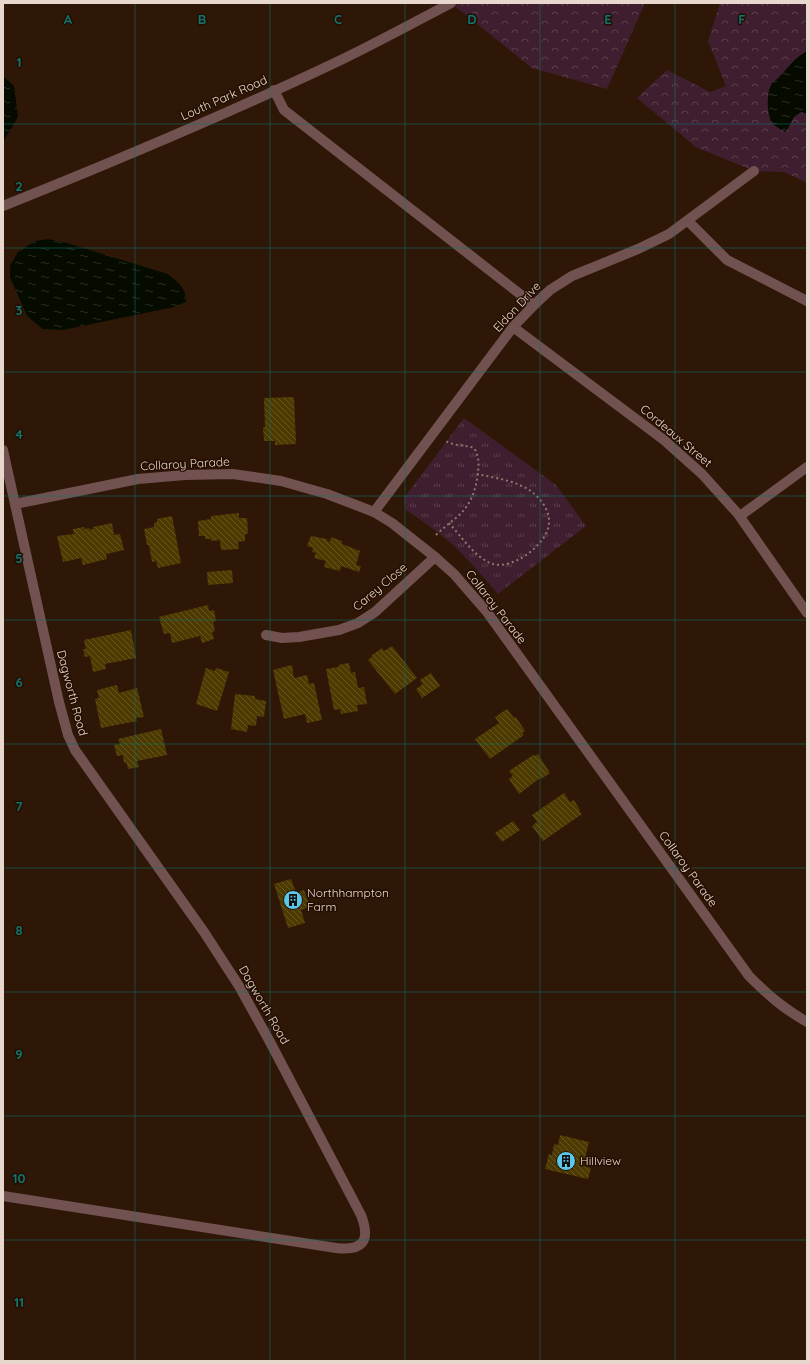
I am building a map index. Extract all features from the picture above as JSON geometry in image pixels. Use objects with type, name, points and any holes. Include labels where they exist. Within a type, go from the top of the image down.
[{"type":"street","name":"Louth Park Road","points":[[3,206],[117,160],[274,90],[344,58],[451,3]]},
{"type":"street","points":[[274,90],[284,110],[534,305]]},
{"type":"street","name":"Eldon Drive","points":[[374,512],[513,327],[550,290],[572,276],[638,249],[662,237],[688,220],[754,171]]},
{"type":"street","points":[[688,220],[727,260],[807,301]]},
{"type":"street","name":"Cordeaux Street","points":[[513,327],[669,444],[706,479],[740,516],[807,613]]},
{"type":"street","name":"Dagworth Road","points":[[3,450],[59,702],[68,735],[85,765],[204,932],[243,992],[361,1215],[364,1224],[365,1238],[356,1248],[336,1248],[3,1196]]},
{"type":"street","points":[[740,516],[807,467]]},
{"type":"street","name":"Collaroy Parade","points":[[15,504],[138,479],[185,475],[241,475],[281,481],[327,494],[374,512],[392,523],[435,557],[467,588],[487,612],[750,976],[768,995],[788,1011],[807,1022]]},
{"type":"street","name":"Carey Close","points":[[266,635],[282,638],[299,637],[339,630],[358,623],[375,612],[435,557]]},
{"type":"path","points":[[436,536],[465,509],[470,502],[475,490],[478,474],[478,458],[474,448],[469,446],[454,445],[444,440]]},
{"type":"path","points":[[449,523],[478,556],[485,561],[499,566],[507,565],[530,552],[540,542],[546,533],[549,524],[549,516],[541,500],[532,492],[513,483],[478,474]]},
{"type":"green space","points":[[451,3],[645,3],[607,89],[532,68]]},
{"type":"green space","points":[[720,3],[807,3],[807,183],[784,172],[754,171],[696,147],[637,98],[667,70],[710,92],[726,86],[708,41]]},
{"type":"green space","points":[[464,418],[556,485],[586,526],[498,594],[454,546],[406,510],[404,498]]},
{"type":"water","points":[[807,51],[807,114],[801,112],[794,117],[786,132],[774,125],[771,120],[768,109],[769,91],[773,82],[795,59]]},
{"type":"water","points":[[3,76],[14,86],[18,117],[3,142]]},
{"type":"water","points":[[48,239],[67,243],[168,274],[183,289],[186,302],[174,307],[63,330],[43,329],[27,316],[10,277],[10,266],[18,252],[35,241]]},
{"type":"building","points":[[294,397],[296,444],[275,445],[275,441],[264,441],[264,398]]},
{"type":"building","points":[[239,513],[239,518],[247,518],[248,534],[245,534],[245,541],[238,542],[239,549],[221,550],[220,540],[211,541],[211,539],[205,539],[205,536],[199,536],[198,521],[211,519],[211,516]]},
{"type":"building","points":[[172,516],[181,563],[158,568],[156,561],[152,562],[144,529],[154,527],[154,523],[157,522],[157,519]]},
{"type":"building","points":[[112,523],[114,535],[120,534],[124,550],[106,554],[107,559],[83,565],[81,558],[63,562],[57,536],[74,534],[73,529],[84,527],[84,529],[89,528],[90,530],[93,529],[93,527]]},
{"type":"building","points":[[311,536],[327,539],[327,541],[330,542],[331,537],[342,541],[342,544],[360,551],[356,565],[361,566],[359,572],[341,566],[340,571],[324,567],[326,561],[314,558],[316,553],[312,552],[313,548],[307,546]]},
{"type":"building","points":[[232,570],[233,583],[208,585],[207,572]]},
{"type":"building","points":[[208,605],[209,611],[214,610],[216,621],[213,622],[215,631],[212,632],[214,639],[202,643],[200,636],[172,643],[170,633],[164,634],[159,617]]},
{"type":"building","points":[[131,630],[136,658],[105,664],[106,669],[93,672],[90,656],[85,657],[83,649],[86,649],[84,640]]},
{"type":"building","points":[[392,646],[417,678],[395,694],[368,660],[382,648],[384,651]]},
{"type":"building","points":[[349,663],[351,673],[355,672],[358,688],[364,687],[367,704],[357,705],[358,711],[341,714],[340,709],[334,710],[326,669],[339,667],[338,665]]},
{"type":"building","points":[[292,665],[294,678],[307,675],[309,684],[314,683],[322,720],[307,723],[305,714],[284,719],[273,670]]},
{"type":"building","points":[[206,668],[215,671],[216,668],[229,672],[217,711],[196,704]]},
{"type":"building","points":[[431,673],[440,686],[422,698],[416,689],[423,684],[420,680]]},
{"type":"building","points":[[117,685],[119,693],[137,688],[144,717],[136,718],[137,721],[101,728],[95,699],[99,698],[97,690]]},
{"type":"building","points":[[235,694],[255,696],[255,699],[266,701],[264,717],[257,716],[256,726],[248,725],[247,732],[231,729]]},
{"type":"building","points":[[507,709],[514,718],[516,717],[525,731],[522,733],[524,735],[490,759],[475,739],[499,723],[495,717]]},
{"type":"building","points":[[161,729],[167,755],[137,761],[139,767],[128,769],[126,762],[124,763],[123,755],[117,756],[114,745],[120,744],[118,739]]},
{"type":"building","points":[[538,754],[550,773],[541,779],[540,778],[519,794],[509,779],[513,776],[509,771],[533,755],[535,756]]},
{"type":"building","points":[[564,793],[570,802],[574,800],[582,814],[543,841],[532,826],[537,822],[532,815]]},
{"type":"building","points":[[513,821],[520,830],[502,842],[495,833]]},
{"type":"building","name":"Northhampton Farm","points":[[291,879],[296,893],[304,890],[310,907],[301,910],[305,923],[288,928],[274,884]]},
{"type":"building","name":"Hillview","points":[[560,1135],[589,1142],[583,1166],[591,1168],[588,1179],[545,1169],[549,1154],[552,1155],[554,1144],[558,1145]]},
{"type":"place","name":"Northhampton Farm","points":[[293,900]]},
{"type":"place","name":"Hillview","points":[[566,1161]]}]
